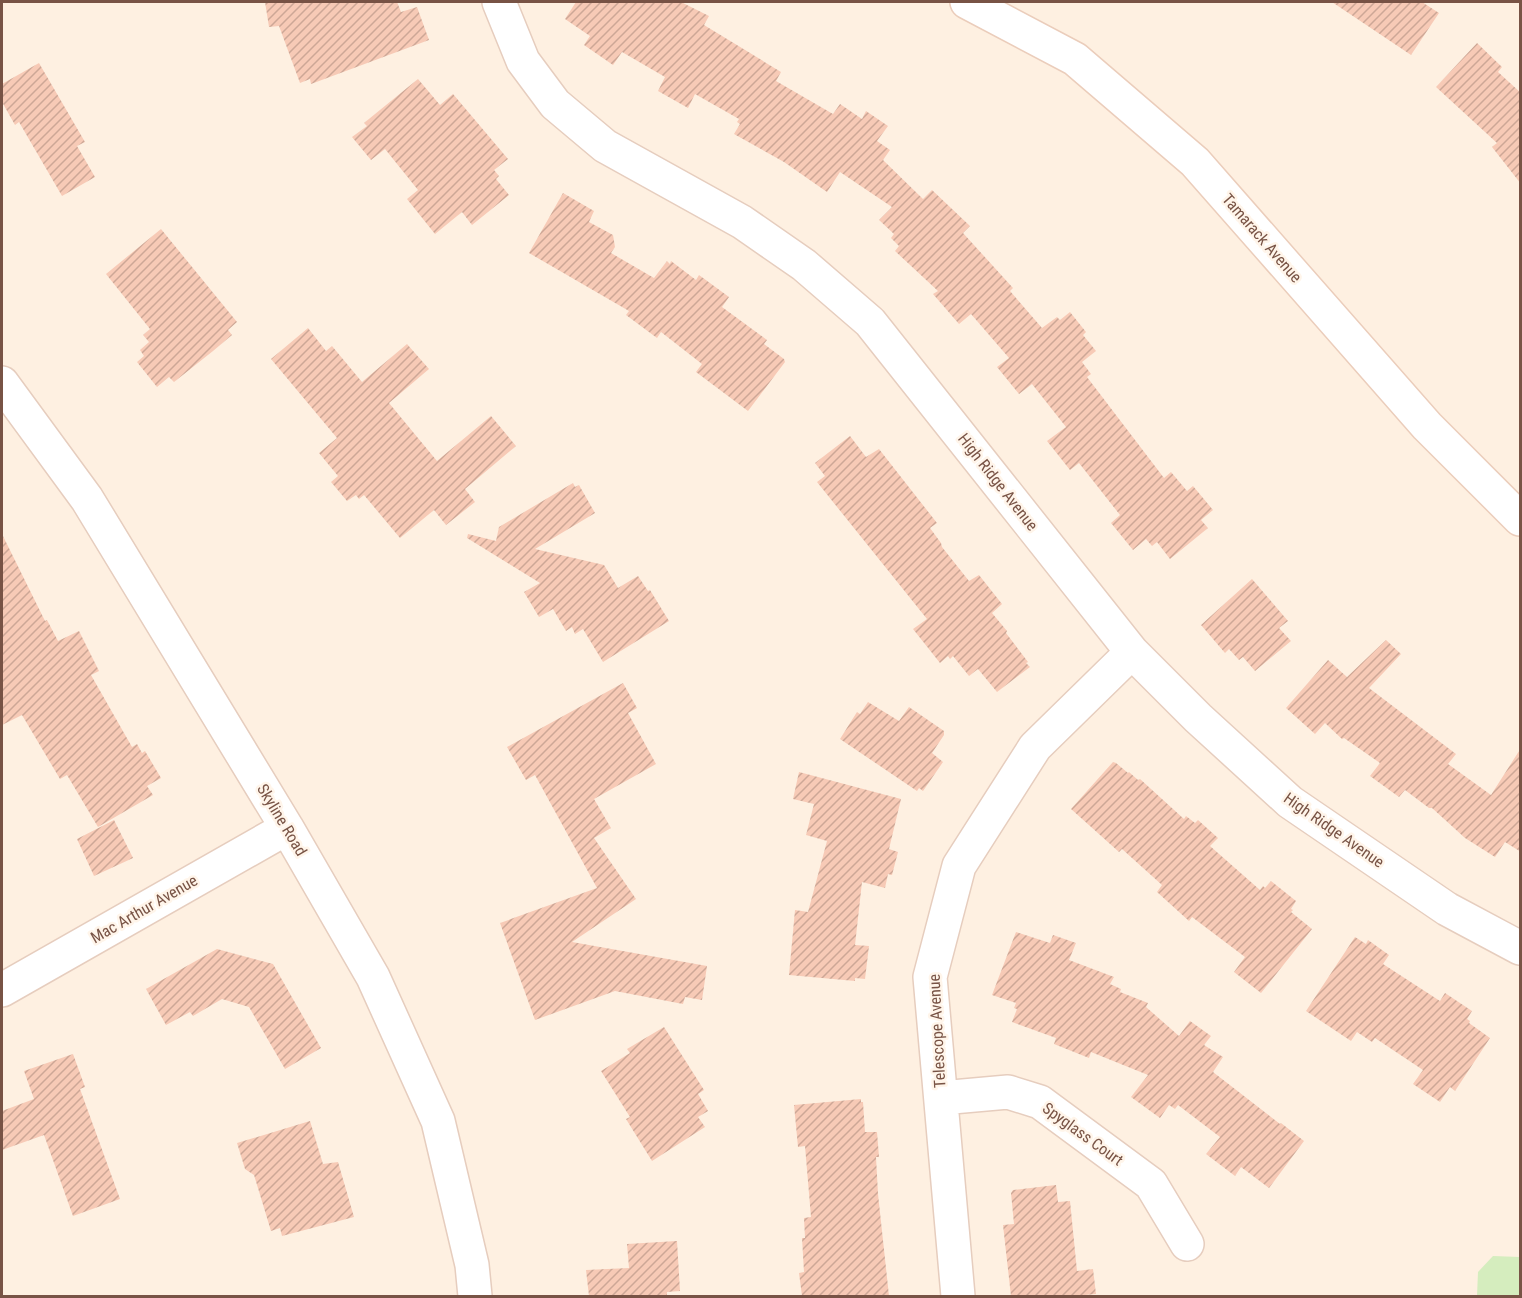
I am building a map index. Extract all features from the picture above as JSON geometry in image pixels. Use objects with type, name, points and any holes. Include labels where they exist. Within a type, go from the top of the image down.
[{"type":"street","name":"High Ridge Avenue","points":[[499,2],[523,61],[555,104],[605,146],[742,222],[795,258],[870,322],[1132,652],[1198,718],[1290,801],[1447,909],[1521,948]]},
{"type":"street","name":"Tamarack Avenue","points":[[967,2],[1074,59],[1195,162],[1427,426],[1521,519]]},
{"type":"street","name":"Skyline Road","points":[[2,383],[87,499],[287,828],[373,977],[438,1121],[472,1265],[475,1296]]},
{"type":"street","name":"Telescope Avenue","points":[[958,1296],[930,977],[959,866],[1035,747],[1132,652]]},
{"type":"street","name":"Mac Arthur Avenue","points":[[2,990],[287,828]]},
{"type":"street","name":"Spyglass Court","points":[[940,1098],[1008,1092],[1040,1102],[1151,1184],[1187,1244]]},
{"type":"green space","points":[[1493,1256],[1520,1257],[1520,1296],[1477,1296],[1478,1272]]},
{"type":"building","points":[[265,2],[397,2],[401,12],[417,7],[429,40],[311,84],[310,79],[300,83],[279,26],[269,27]]},
{"type":"building","points":[[576,2],[681,2],[709,16],[704,25],[781,72],[776,81],[833,114],[840,104],[862,119],[866,111],[888,126],[877,141],[890,150],[883,160],[923,199],[932,190],[970,226],[963,233],[1013,288],[1010,291],[1042,328],[1057,317],[1060,320],[1070,312],[1086,332],[1083,335],[1096,351],[1082,362],[1091,374],[1087,377],[1164,478],[1171,472],[1187,491],[1193,486],[1213,510],[1201,520],[1208,528],[1170,559],[1157,542],[1152,546],[1146,539],[1133,550],[1111,523],[1120,515],[1079,463],[1070,470],[1047,441],[1066,427],[1032,384],[1019,394],[997,367],[1009,358],[971,314],[959,324],[933,294],[938,291],[895,251],[899,246],[891,238],[894,234],[879,220],[892,207],[840,172],[827,192],[784,162],[734,134],[740,124],[737,122],[739,119],[695,94],[688,108],[658,91],[665,77],[622,52],[613,65],[584,45],[590,36],[565,19]]},
{"type":"building","points":[[1332,2],[1422,2],[1439,13],[1411,55]]},
{"type":"building","points":[[1477,43],[1502,67],[1498,72],[1521,93],[1521,184],[1492,147],[1497,143],[1436,87]]},
{"type":"building","points":[[39,63],[85,142],[77,146],[95,177],[62,196],[19,122],[15,125],[2,102],[2,84]]},
{"type":"building","points":[[418,79],[440,105],[453,94],[508,159],[494,170],[499,176],[496,179],[509,195],[472,225],[462,212],[435,234],[407,199],[418,190],[385,149],[371,160],[352,137],[367,126],[364,123]]},
{"type":"building","points":[[563,193],[594,211],[589,222],[613,235],[615,247],[611,253],[654,278],[667,261],[670,264],[671,261],[696,280],[699,275],[729,297],[722,307],[767,340],[764,344],[784,359],[785,362],[748,411],[696,372],[702,364],[661,332],[657,338],[626,315],[629,311],[529,253]]},
{"type":"building","points":[[161,229],[237,322],[228,330],[232,335],[213,351],[174,382],[169,377],[157,387],[137,362],[144,356],[140,350],[149,342],[143,335],[150,329],[106,274]]},
{"type":"building","points":[[308,328],[326,351],[332,346],[362,382],[407,344],[429,369],[389,403],[437,461],[491,416],[516,446],[465,489],[475,502],[446,525],[434,510],[400,538],[364,495],[359,499],[356,495],[347,501],[331,482],[338,476],[319,453],[337,438],[271,359]]},
{"type":"building","points":[[850,436],[866,457],[879,449],[937,523],[930,528],[942,547],[969,581],[979,575],[1002,604],[992,613],[1007,631],[1006,633],[1030,667],[997,692],[978,669],[969,676],[953,656],[950,659],[948,656],[940,663],[913,629],[927,619],[817,482],[825,476],[815,463]]},
{"type":"building","points":[[573,483],[575,487],[579,485],[595,513],[535,549],[604,565],[618,588],[638,576],[648,591],[650,590],[669,621],[603,662],[583,629],[575,634],[572,627],[566,631],[553,609],[539,617],[524,592],[540,583],[467,538],[468,534],[496,541],[499,527]]},
{"type":"building","points":[[2,534],[45,621],[47,620],[58,641],[79,631],[99,671],[91,675],[132,747],[137,744],[142,753],[145,751],[161,778],[147,786],[153,795],[98,827],[67,775],[60,779],[22,715],[2,725]]},
{"type":"building","points":[[1252,579],[1288,621],[1279,628],[1291,641],[1255,671],[1243,657],[1239,660],[1229,649],[1225,653],[1201,625]]},
{"type":"building","points":[[1386,640],[1401,654],[1369,688],[1456,754],[1448,764],[1491,795],[1521,748],[1521,852],[1505,842],[1495,857],[1465,838],[1432,808],[1405,790],[1399,797],[1370,776],[1380,763],[1344,738],[1342,739],[1325,723],[1315,734],[1286,708],[1328,660],[1347,677]]},
{"type":"building","points":[[623,683],[637,708],[628,713],[656,764],[594,799],[611,828],[594,838],[636,899],[572,942],[707,966],[702,1000],[685,997],[683,1004],[615,991],[535,1020],[500,923],[597,888],[535,775],[526,780],[507,747]]},
{"type":"building","points":[[868,702],[899,721],[909,707],[944,731],[944,735],[932,753],[943,762],[923,791],[919,788],[917,791],[840,739],[857,712],[860,714]]},
{"type":"building","points":[[1113,762],[1138,780],[1140,779],[1184,819],[1186,816],[1195,823],[1198,820],[1218,838],[1210,846],[1260,890],[1271,881],[1296,901],[1291,912],[1312,929],[1261,993],[1234,972],[1245,957],[1192,917],[1189,921],[1157,892],[1162,885],[1122,849],[1119,852],[1071,809]]},
{"type":"building","points":[[799,772],[901,799],[889,849],[898,852],[892,875],[888,874],[885,888],[862,882],[855,945],[869,946],[865,979],[855,978],[855,981],[789,975],[795,910],[808,912],[827,841],[806,835],[814,804],[793,799]]},
{"type":"building","points":[[114,820],[133,858],[94,876],[77,839]]},
{"type":"building","points":[[1016,932],[1050,943],[1053,935],[1076,943],[1069,960],[1114,977],[1110,984],[1121,989],[1120,992],[1148,1003],[1146,1007],[1179,1036],[1190,1021],[1211,1036],[1204,1045],[1223,1057],[1213,1072],[1304,1141],[1269,1188],[1241,1167],[1235,1176],[1206,1154],[1220,1137],[1178,1105],[1175,1109],[1169,1105],[1160,1118],[1131,1097],[1148,1075],[1091,1052],[1089,1058],[1054,1044],[1056,1038],[1012,1022],[1017,1009],[1014,1008],[1016,1003],[992,995]]},
{"type":"building","points":[[1355,937],[1366,944],[1368,940],[1389,955],[1383,964],[1440,1001],[1445,993],[1472,1011],[1467,1019],[1469,1023],[1490,1038],[1455,1091],[1450,1087],[1440,1102],[1413,1084],[1423,1070],[1375,1038],[1372,1042],[1357,1032],[1351,1041],[1306,1011]]},
{"type":"building","points":[[217,949],[273,964],[321,1048],[285,1069],[249,1007],[222,999],[193,1016],[190,1012],[166,1025],[146,989]]},
{"type":"building","points":[[664,1027],[704,1090],[698,1094],[708,1111],[698,1117],[705,1127],[652,1161],[626,1119],[630,1117],[601,1071],[630,1053],[627,1049]]},
{"type":"building","points":[[73,1054],[85,1087],[80,1089],[120,1199],[73,1216],[44,1135],[2,1150],[2,1111],[34,1099],[24,1071]]},
{"type":"building","points":[[861,1099],[865,1132],[877,1132],[878,1194],[889,1296],[802,1296],[799,1273],[804,1272],[802,1238],[805,1238],[804,1218],[811,1217],[805,1146],[798,1147],[794,1105]]},
{"type":"building","points":[[310,1121],[323,1164],[338,1162],[354,1217],[282,1236],[280,1228],[271,1231],[254,1175],[245,1169],[237,1143]]},
{"type":"building","points":[[1056,1185],[1058,1202],[1070,1201],[1077,1271],[1093,1269],[1096,1294],[1011,1296],[1003,1225],[1014,1224],[1011,1193],[1013,1190]]},
{"type":"building","points":[[677,1241],[680,1291],[667,1292],[667,1296],[589,1296],[586,1270],[629,1268],[627,1244]]}]
